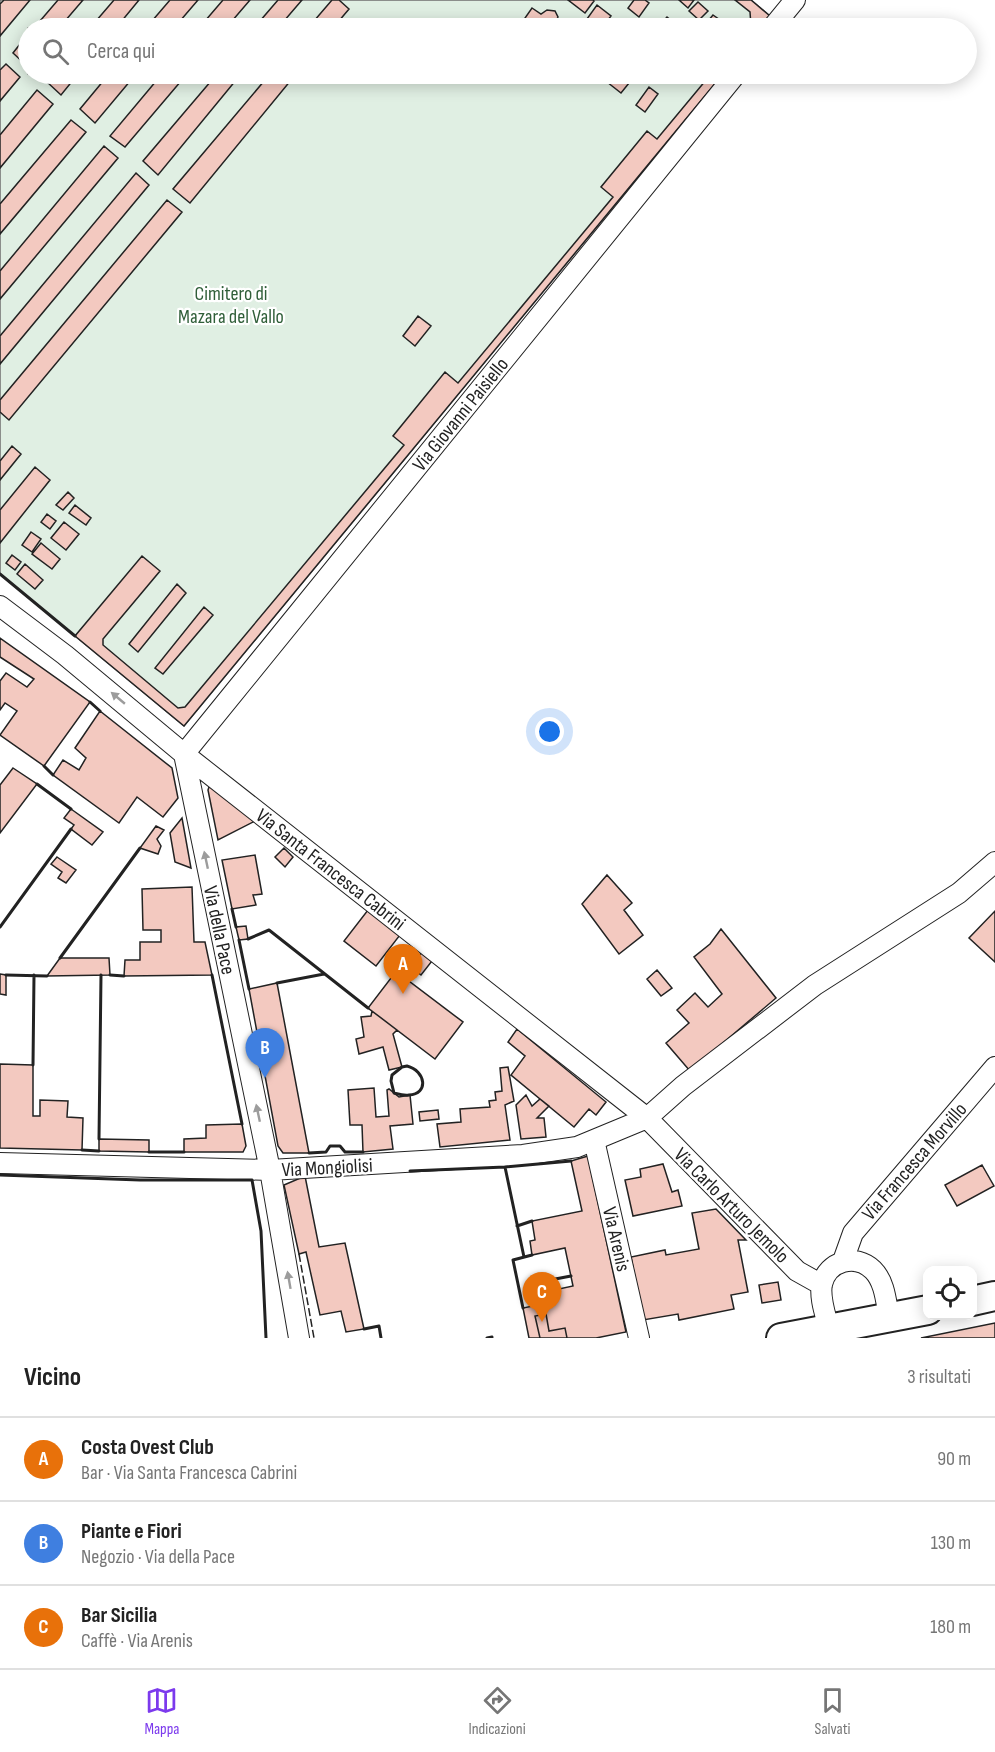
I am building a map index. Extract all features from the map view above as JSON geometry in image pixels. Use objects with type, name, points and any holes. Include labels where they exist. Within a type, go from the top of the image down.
[{"type":"main road","points":[[977,1300],[995,1296]]},
{"type":"main road","points":[[781,1338],[818,1333],[923,1311]]},
{"type":"street","points":[[780,18],[795,0]]},
{"type":"street","name":"Via Giovanni Paisiello","points":[[184,754],[728,84]]},
{"type":"street","points":[[0,606],[65,655],[184,754]]},
{"type":"street","name":"Via Santa Francesca Cabrini","points":[[184,754],[647,1118]]},
{"type":"street","name":"Via della Pace","points":[[184,754],[270,1170],[299,1338]]},
{"type":"street","name":"Via Mongiolisi","points":[[0,1163],[270,1170],[523,1155],[577,1147],[647,1118],[683,1086],[815,985],[959,893],[995,862]]},
{"type":"street","name":"Via Francesca Morvillo","points":[[843,1261],[853,1233],[995,1067]]},
{"type":"street","name":"Via Carlo Arturo Jemolo","points":[[647,1118],[797,1271],[822,1285]]},
{"type":"street","name":"Via Arenis","points":[[594,1140],[639,1338]]},
{"type":"street","points":[[818,1333],[822,1285],[829,1269],[843,1261],[859,1261],[873,1270],[882,1285],[889,1317]]},
{"type":"green space","name":"Cimitero di Mazara del Vallo","points":[[0,0],[751,0],[770,16],[768,18],[18,18],[18,84],[715,84],[184,726],[0,574]]},
{"type":"building","points":[[4,0],[30,0],[0,36],[0,4]]},
{"type":"building","points":[[58,0],[83,0],[68,18],[43,18]]},
{"type":"building","points":[[114,0],[139,0],[124,18],[99,18]]},
{"type":"building","points":[[170,0],[198,0],[183,18],[155,18]]},
{"type":"building","points":[[223,0],[250,0],[235,18],[208,18]]},
{"type":"building","points":[[278,0],[302,0],[287,18],[263,18]]},
{"type":"building","points":[[332,0],[339,0],[349,9],[341,18],[317,18]]},
{"type":"building","points":[[568,0],[593,0],[594,1],[585,13]]},
{"type":"building","points":[[634,0],[645,0],[649,3],[639,17],[628,8]]},
{"type":"building","points":[[679,0],[694,0],[688,8]]},
{"type":"building","points":[[735,0],[751,0],[770,16],[768,18],[750,18],[750,12]]},
{"type":"building","points":[[698,2],[708,11],[701,18],[697,18],[689,11]]},
{"type":"building","points":[[597,5],[611,16],[610,18],[588,18]]},
{"type":"building","points":[[532,8],[541,14],[547,10],[555,11],[558,17],[557,18],[525,18]]},
{"type":"building","points":[[18,47],[18,58],[13,53]]},
{"type":"building","points":[[6,64],[18,75],[18,79],[0,101],[0,70]]},
{"type":"building","points":[[49,84],[70,84],[61,95]]},
{"type":"building","points":[[101,84],[128,84],[95,123],[80,109]]},
{"type":"building","points":[[154,84],[179,84],[125,147],[110,136]]},
{"type":"building","points":[[208,84],[233,84],[158,175],[143,161]]},
{"type":"building","points":[[262,84],[288,84],[190,203],[173,189]]},
{"type":"building","points":[[610,84],[628,84],[621,93]]},
{"type":"building","points":[[703,84],[715,84],[184,726],[75,636],[142,556],[160,571],[103,639],[103,645],[178,708],[185,707],[404,445],[393,436],[445,372],[458,383],[613,197],[601,187],[647,131],[657,139]]},
{"type":"building","points":[[649,87],[658,94],[645,112],[636,105]]},
{"type":"building","points":[[37,90],[53,104],[0,168],[0,135]]},
{"type":"building","points":[[71,120],[86,132],[0,234],[0,204]]},
{"type":"building","points":[[104,146],[118,158],[0,299],[0,271]]},
{"type":"building","points":[[136,173],[149,185],[0,364],[0,336]]},
{"type":"building","points":[[167,200],[182,212],[9,420],[0,412],[0,400]]},
{"type":"building","points":[[418,316],[431,326],[415,346],[403,336]]},
{"type":"building","points":[[12,446],[21,454],[0,480],[0,461]]},
{"type":"building","points":[[35,467],[50,480],[0,543],[0,510]]},
{"type":"building","points":[[68,492],[74,498],[63,510],[56,505]]},
{"type":"building","points":[[75,505],[91,518],[86,525],[69,513]]},
{"type":"building","points":[[47,514],[56,521],[50,529],[41,522]]},
{"type":"building","points":[[64,522],[79,534],[66,550],[51,538]]},
{"type":"building","points":[[31,532],[41,539],[32,552],[22,545]]},
{"type":"building","points":[[41,543],[60,559],[52,569],[32,554]]},
{"type":"building","points":[[12,555],[21,562],[15,570],[6,563]]},
{"type":"building","points":[[25,564],[43,580],[35,589],[17,574]]},
{"type":"building","points":[[177,584],[186,593],[138,652],[129,644]]},
{"type":"building","points":[[204,607],[213,615],[163,674],[155,668]]},
{"type":"building","points":[[0,638],[90,702],[44,766],[0,735],[17,711],[5,703],[0,710],[0,681],[6,673],[27,687],[34,679],[0,657]]},
{"type":"building","points":[[100,711],[172,768],[178,798],[163,817],[137,797],[119,823],[53,775],[63,760],[79,770],[86,758],[75,748]]},
{"type":"building","points":[[13,768],[37,784],[0,833],[0,785]]},
{"type":"building","points":[[210,784],[257,820],[218,840],[208,790]]},
{"type":"building","points":[[71,809],[103,832],[92,845],[71,829],[74,825],[64,818]]},
{"type":"building","points":[[182,818],[191,868],[175,862],[170,833]]},
{"type":"building","points":[[156,826],[164,830],[157,839],[161,846],[158,854],[140,848]]},
{"type":"building","points":[[284,848],[293,857],[285,867],[275,857]]},
{"type":"building","points":[[255,855],[262,894],[253,895],[256,905],[232,909],[222,860]]},
{"type":"building","points":[[57,857],[76,870],[66,883],[58,878],[62,872],[51,864]]},
{"type":"building","points":[[607,875],[632,903],[624,910],[643,935],[619,954],[582,904]]},
{"type":"building","points":[[192,887],[194,942],[205,942],[212,975],[124,976],[125,960],[140,960],[140,942],[161,942],[161,930],[143,930],[142,889]]},
{"type":"building","points":[[368,910],[400,935],[376,966],[344,941]]},
{"type":"building","points":[[995,911],[995,962],[969,938]]},
{"type":"building","points":[[246,926],[248,939],[239,940],[236,927]]},
{"type":"building","points":[[721,929],[776,998],[690,1071],[666,1043],[689,1023],[677,1010],[695,993],[708,1007],[722,994],[694,957],[710,944]]},
{"type":"building","points":[[421,953],[432,961],[421,975],[416,971],[409,981],[463,1022],[435,1059],[368,1008],[404,961],[410,966]]},
{"type":"building","points":[[60,958],[109,958],[110,975],[47,976]]},
{"type":"building","points":[[657,970],[672,988],[661,996],[647,979]]},
{"type":"building","points":[[0,974],[6,975],[6,995],[0,994]]},
{"type":"building","points":[[277,983],[309,1153],[283,1153],[278,1146],[249,989]]},
{"type":"building","points":[[372,1011],[397,1030],[393,1034],[402,1067],[389,1070],[383,1047],[359,1054],[356,1039],[364,1037],[361,1017],[371,1016]]},
{"type":"building","points":[[517,1029],[606,1102],[596,1115],[589,1109],[574,1127],[511,1075],[525,1056],[508,1042]]},
{"type":"building","points":[[0,1064],[33,1065],[33,1116],[40,1116],[40,1100],[68,1101],[67,1117],[83,1118],[82,1150],[0,1148]]},
{"type":"building","points":[[508,1067],[514,1101],[505,1105],[510,1140],[440,1147],[437,1124],[461,1122],[460,1109],[490,1107],[489,1101],[496,1100],[495,1092],[502,1091],[500,1068]]},
{"type":"building","points":[[374,1088],[376,1117],[389,1116],[387,1090],[389,1089],[399,1097],[410,1095],[413,1124],[390,1126],[393,1149],[363,1152],[362,1125],[350,1125],[348,1090]]},
{"type":"building","points":[[526,1095],[532,1106],[540,1099],[549,1106],[537,1118],[544,1118],[546,1137],[521,1139],[516,1105]]},
{"type":"building","points":[[438,1110],[439,1119],[420,1121],[419,1112]]},
{"type":"building","points":[[242,1124],[246,1146],[243,1152],[184,1152],[184,1139],[206,1138],[206,1125]]},
{"type":"building","points":[[99,1139],[149,1140],[149,1152],[99,1151]]},
{"type":"building","points":[[588,1156],[626,1332],[596,1338],[567,1338],[565,1328],[549,1331],[546,1314],[535,1316],[540,1338],[529,1338],[523,1308],[533,1306],[531,1295],[573,1286],[565,1248],[532,1255],[530,1241],[535,1240],[532,1221],[582,1211],[571,1161]]},
{"type":"building","points":[[663,1164],[672,1192],[678,1190],[682,1206],[633,1216],[625,1180],[641,1177],[640,1169]]},
{"type":"building","points":[[982,1165],[994,1186],[957,1206],[945,1185]]},
{"type":"building","points":[[305,1176],[319,1247],[345,1243],[364,1329],[346,1332],[341,1311],[320,1315],[306,1252],[299,1254],[284,1185]]},
{"type":"building","points":[[716,1209],[746,1240],[738,1240],[748,1292],[731,1295],[734,1309],[679,1320],[678,1314],[643,1320],[631,1257],[665,1250],[666,1255],[699,1249],[692,1213]]},
{"type":"building","points":[[778,1282],[781,1300],[762,1303],[759,1285]]},
{"type":"building","points":[[546,1314],[549,1331],[565,1328],[567,1338],[540,1338],[535,1316]]},
{"type":"building","points":[[995,1323],[995,1338],[921,1338]]},
{"type":"fence","points":[[299,1254],[314,1338]]},
{"type":"wall","points":[[0,574],[75,636]]},
{"type":"wall","points":[[90,702],[100,711]]},
{"type":"wall","points":[[44,766],[53,775]]},
{"type":"wall","points":[[37,784],[71,809]]},
{"type":"wall","points":[[0,927],[71,829]]},
{"type":"wall","points":[[60,958],[140,848]]},
{"type":"wall","points":[[232,909],[236,927]]},
{"type":"wall","points":[[248,939],[269,930],[368,1008]]},
{"type":"wall","points":[[239,940],[249,989]]},
{"type":"wall","points":[[277,983],[324,974]]},
{"type":"wall","points":[[6,975],[47,976]]},
{"type":"wall","points":[[33,1065],[34,975]]},
{"type":"wall","points":[[99,1139],[101,975]]},
{"type":"wall","points":[[110,975],[124,976]]},
{"type":"wall","points":[[212,975],[242,1124]]},
{"type":"wall","points":[[407,1066],[418,1072],[423,1082],[422,1087],[415,1094],[394,1093],[392,1075],[407,1066]]},
{"type":"wall","points":[[309,1153],[326,1152],[330,1146],[340,1146],[345,1152],[363,1152]]},
{"type":"wall","points":[[82,1150],[99,1151]]},
{"type":"wall","points":[[149,1152],[184,1152]]},
{"type":"wall","points":[[410,1171],[505,1167],[571,1161]]},
{"type":"wall","points":[[505,1167],[524,1257]]},
{"type":"wall","points":[[0,1175],[140,1180],[252,1180],[261,1231],[266,1338]]},
{"type":"wall","points":[[517,1226],[532,1221]]},
{"type":"wall","points":[[523,1308],[513,1260],[532,1255]]},
{"type":"wall","points":[[531,1295],[529,1284],[571,1276]]},
{"type":"wall","points":[[364,1329],[379,1326],[381,1338]]},
{"type":"wall","points":[[487,1338],[492,1337]]},
{"type":"place","name":"Costa Ovest Club","points":[[403,994]]},
{"type":"place","name":"Piante e Fiori","points":[[265,1078]]},
{"type":"place","name":"Bar Sicilia","points":[[542,1322]]}]
